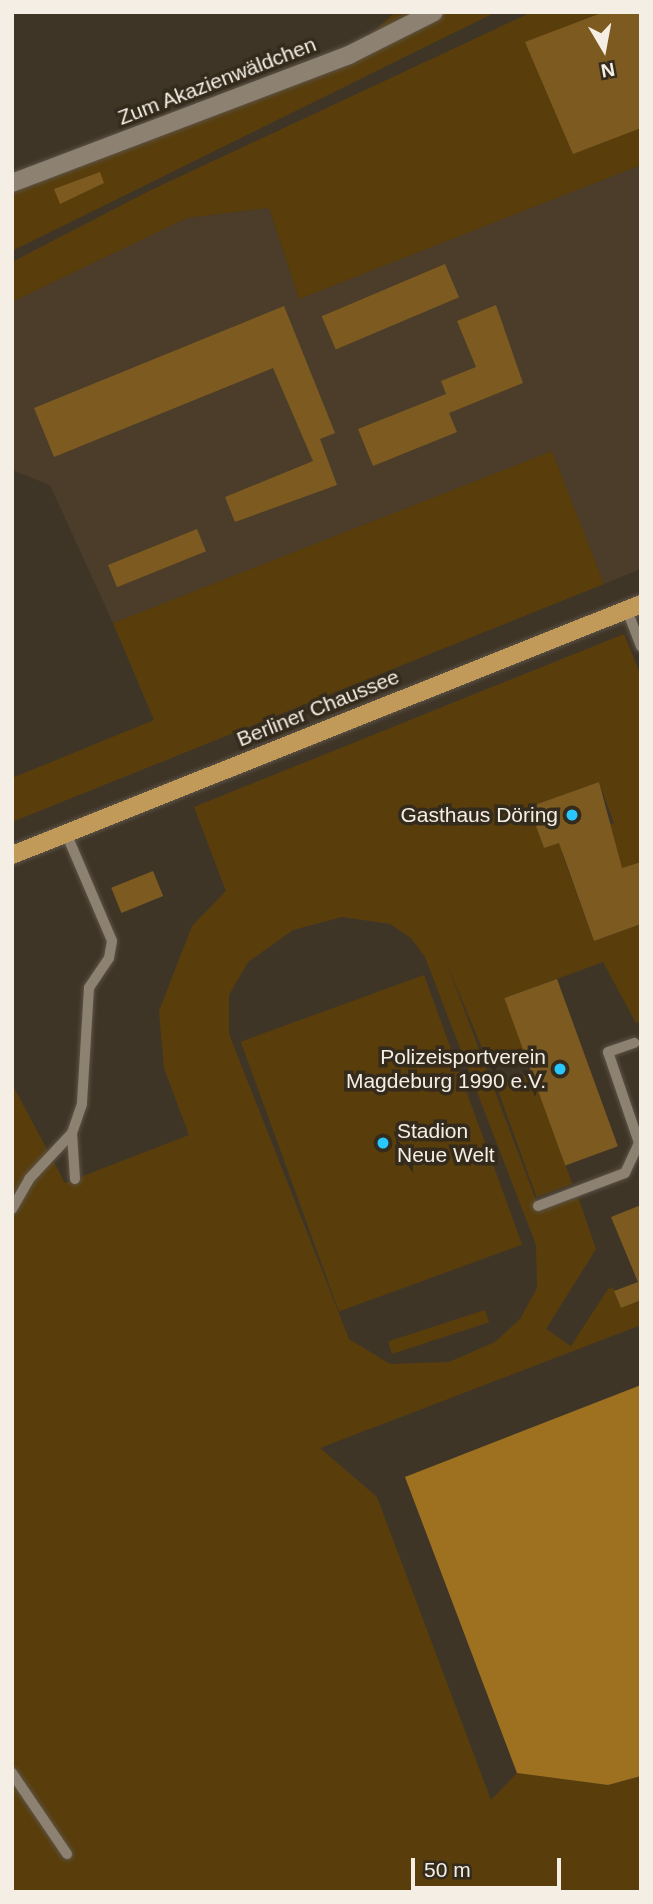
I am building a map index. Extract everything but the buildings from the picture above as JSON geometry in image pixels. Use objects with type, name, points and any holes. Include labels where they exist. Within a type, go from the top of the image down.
[{"type":"main road","name":"Berliner Chaussee","points":[[12,855],[634,607]]},
{"type":"street","name":"Zum Akazienwäldchen","points":[[12,183],[348,55],[434,12]]},
{"type":"lane","points":[[634,607],[641,646]]},
{"type":"lane","points":[[66,833],[112,942],[109,958],[89,988],[82,1104],[72,1133],[75,1179]]},
{"type":"lane","points":[[538,1206],[625,1173],[639,1143],[608,1052],[634,1043]]},
{"type":"lane","points":[[12,1209],[29,1179],[72,1133]]},
{"type":"lane","points":[[12,1773],[67,1854]]},
{"type":"shaded area","points":[[395,12],[496,12],[12,251],[12,183],[348,55]]},
{"type":"shaded area","points":[[532,12],[641,12],[641,165],[299,299],[269,208],[187,218],[12,302],[12,262],[149,191]]},
{"type":"shaded area","points":[[641,165],[641,569],[604,584],[552,451],[113,623],[50,485],[12,470],[12,302],[187,218],[269,208],[299,299]]},
{"type":"shaded area","points":[[552,451],[604,584],[12,822],[12,778],[154,720],[113,623]]},
{"type":"shaded area","points":[[624,634],[641,676],[641,862],[622,868],[562,853],[594,941],[641,924],[641,1022],[636,1023],[603,962],[505,998],[525,1054],[490,1067],[447,964],[540,1211],[578,1197],[596,1249],[546,1329],[571,1346],[608,1289],[613,1287],[621,1308],[638,1282],[641,1325],[320,1448],[377,1497],[491,1800],[517,1773],[608,1785],[641,1776],[641,1892],[12,1892],[12,1084],[65,1183],[189,1135],[164,1068],[159,1011],[192,926],[226,891],[194,807]],"holes":[[[599,782],[614,823],[544,848],[529,807]],[[342,917],[390,924],[411,938],[425,957],[536,1245],[537,1288],[520,1319],[495,1342],[449,1362],[390,1364],[349,1339],[229,1034],[229,995],[248,962],[293,930]]]},
{"type":"shaded area","name":"Stadion Neue Welt","points":[[424,975],[522,1245],[339,1311],[241,1042]]},
{"type":"shaded area","points":[[532,1073],[572,1184],[537,1197],[496,1086]]},
{"type":"shaded area","points":[[485,1310],[489,1322],[392,1354],[388,1342]]},
{"type":"shaded area","points":[[641,1385],[641,1776],[608,1785],[517,1773],[405,1477]]},
{"type":"place","name":"Gasthaus Döring","points":[[572,815]]},
{"type":"place","name":"Polizeisportverein Magdeburg 1990 e.V.","points":[[560,1069]]},
{"type":"place","name":"Stadion Neue Welt","points":[[383,1143]]}]
